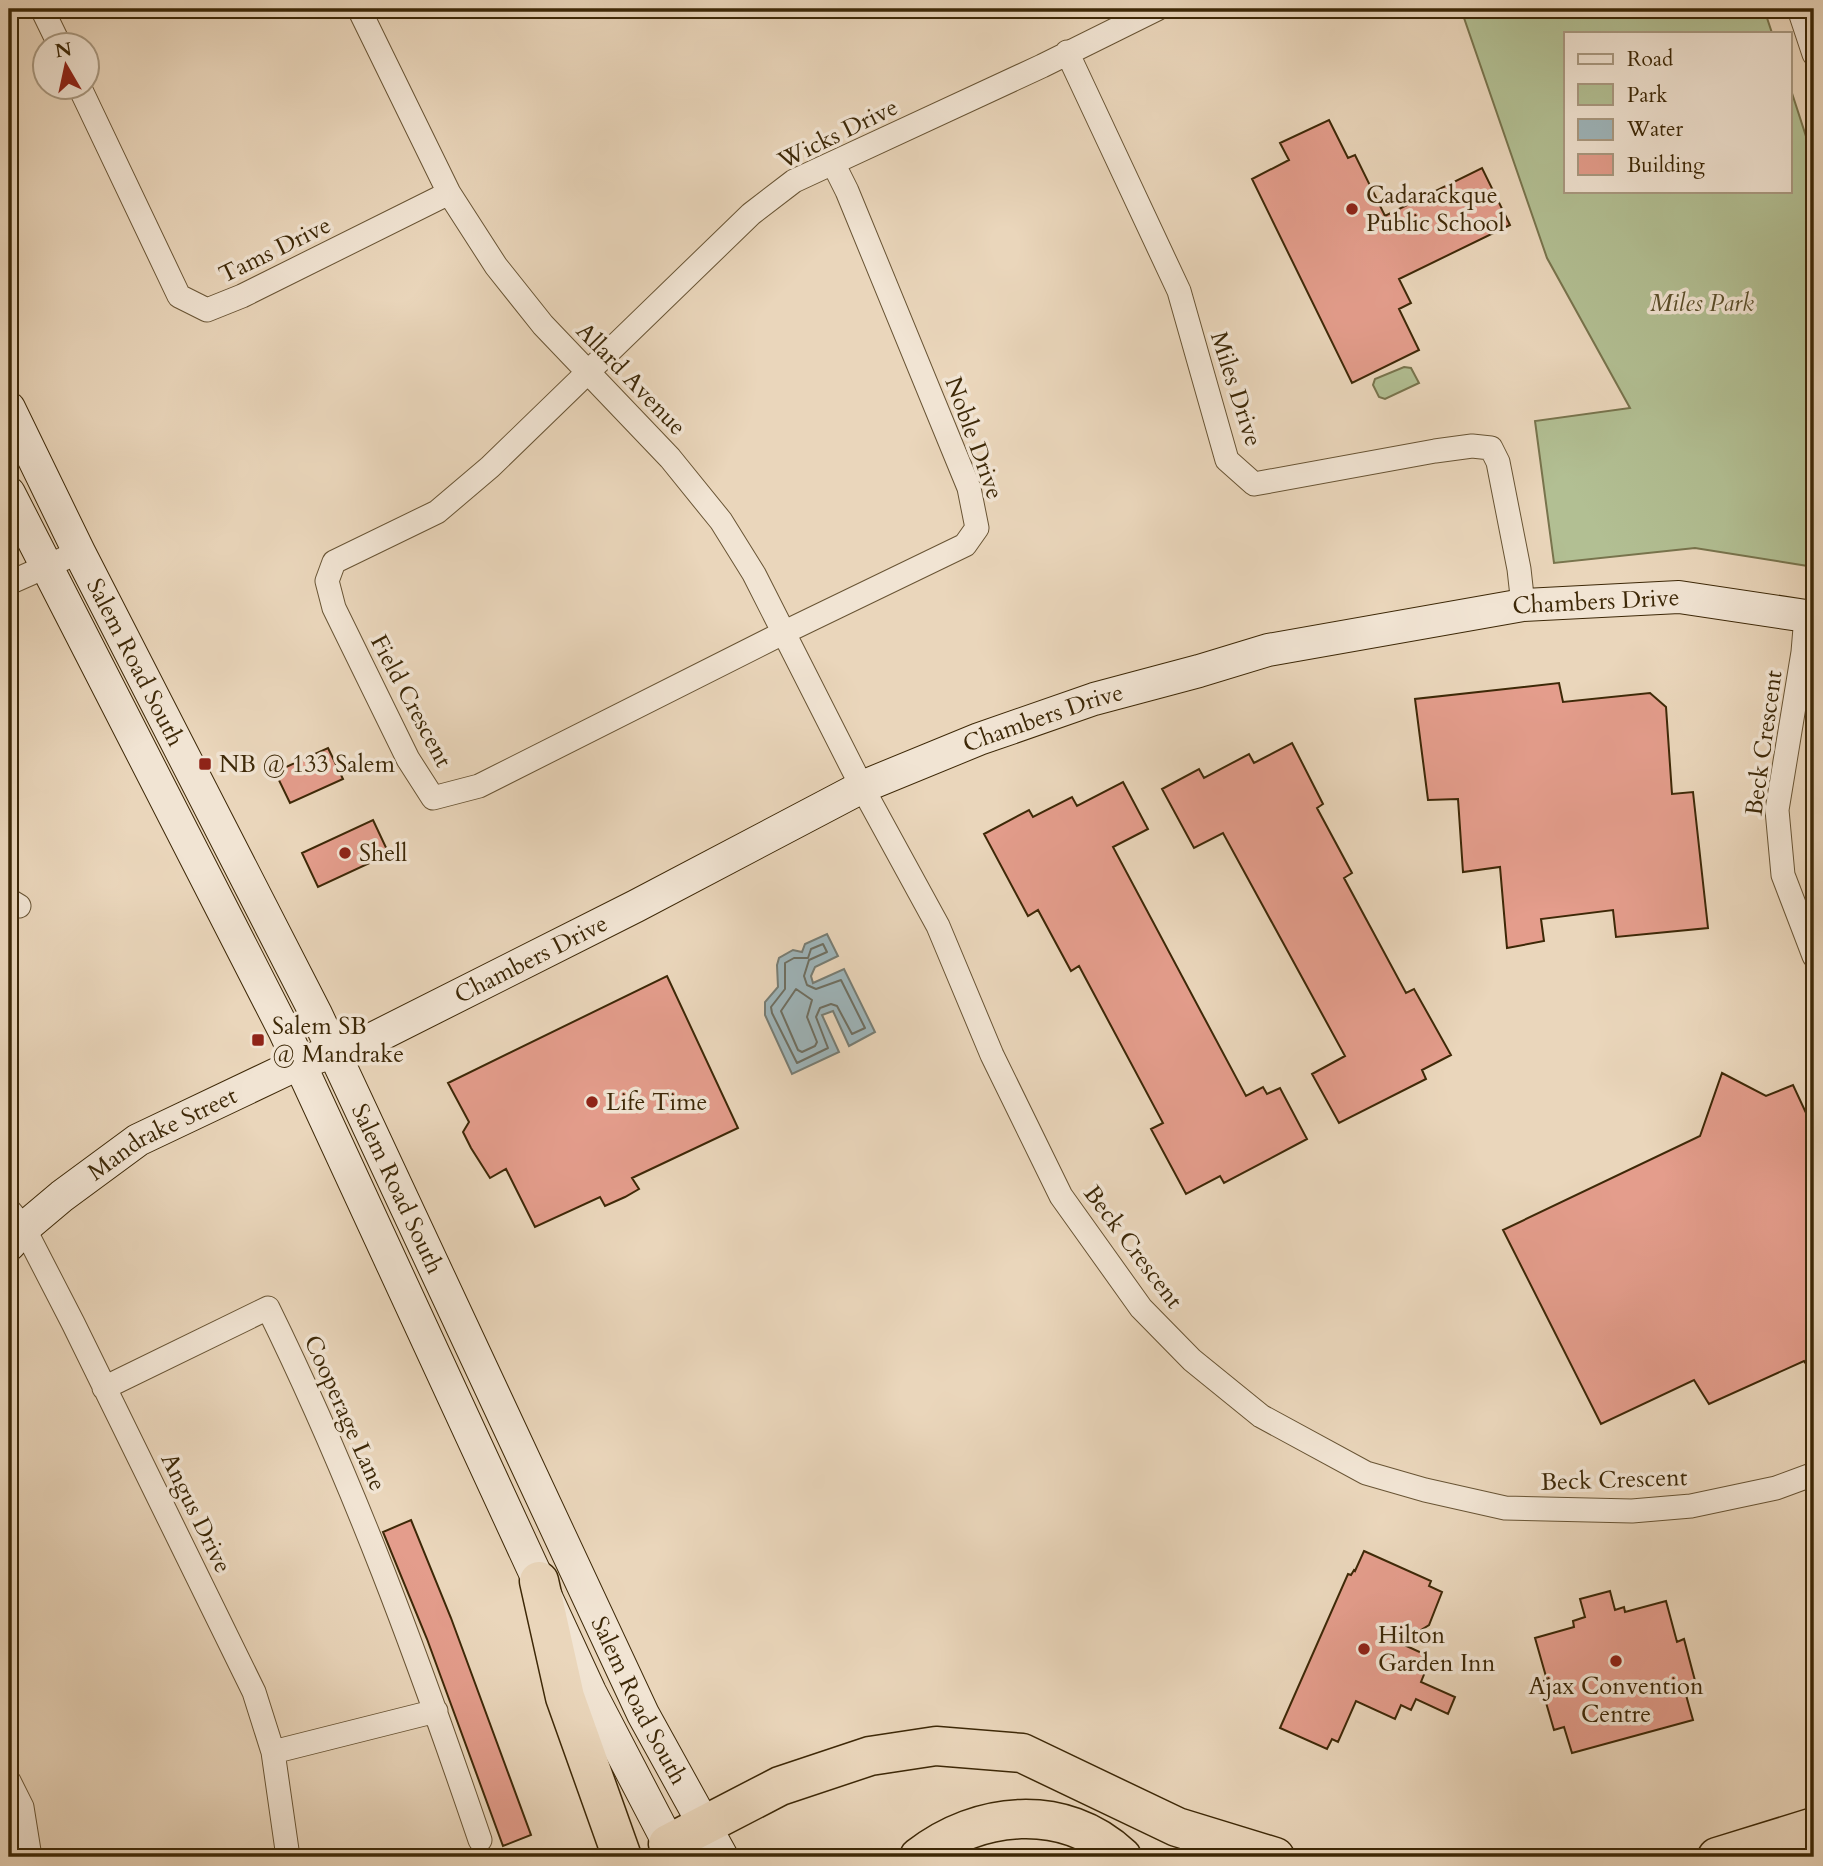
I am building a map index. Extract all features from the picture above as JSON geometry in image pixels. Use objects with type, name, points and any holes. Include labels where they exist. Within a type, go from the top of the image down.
[{"type":"highway","points":[[539,1581],[565,1697],[622,1857]]},
{"type":"highway","points":[[672,1851],[704,1825],[780,1786],[870,1756],[936,1746],[1021,1753],[1177,1827],[1275,1857]]},
{"type":"highway","points":[[919,1857],[960,1831],[982,1824],[1030,1819],[1076,1829],[1098,1839],[1122,1857]]},
{"type":"highway","points":[[1717,1857],[1814,1827]]},
{"type":"main road","name":"Salem Road South","points":[[9,408],[79,552],[334,1051],[643,1714],[722,1857]]},
{"type":"main road","name":"Salem Road South","points":[[9,493],[285,1031],[590,1692],[672,1851]]},
{"type":"main road","name":"Chambers Drive","points":[[334,1051],[386,1032],[636,906],[862,787],[979,739],[1094,699],[1268,650],[1523,605],[1679,597],[1810,616]]},
{"type":"main road","name":"Mandrake Street","points":[[14,1228],[138,1140],[300,1063],[334,1051]]},
{"type":"street","points":[[42,9],[53,32]]},
{"type":"street","name":"Allard Avenue","points":[[359,9],[449,193],[496,266],[543,325],[670,458],[721,521],[754,574],[785,632],[862,787]]},
{"type":"street","name":"Wicks Drive","points":[[589,372],[751,214],[794,181],[1157,9]]},
{"type":"street","points":[[1799,9],[1814,54]]},
{"type":"street","name":"Miles Drive","points":[[1067,52],[1179,291],[1227,460],[1254,484],[1435,451],[1472,446],[1491,448],[1498,462],[1519,569],[1523,605]]},
{"type":"street","name":"Tams Drive","points":[[87,102],[179,296],[207,310],[242,296],[449,193]]},
{"type":"street","name":"Noble Drive","points":[[785,632],[965,545],[977,528],[969,488],[848,191],[834,163]]},
{"type":"street","name":"Field Crescent","points":[[589,372],[490,467],[437,512],[334,562],[327,581],[334,608],[408,759],[433,799],[479,786],[785,632]]},
{"type":"street","points":[[9,583],[79,552]]},
{"type":"street","name":"Beck Crescent","points":[[1810,616],[1777,810],[1783,875],[1814,956]]},
{"type":"street","name":"Beck Crescent","points":[[862,787],[938,926],[992,1055],[1061,1196],[1141,1308],[1192,1360],[1261,1416],[1366,1473],[1505,1508],[1632,1511],[1691,1506],[1776,1488],[1814,1474]]},
{"type":"street","name":"Angus Drive","points":[[14,1228],[104,1388],[254,1692],[273,1752],[288,1857]]},
{"type":"street","name":"Cooperage Lane","points":[[104,1388],[268,1308],[362,1514],[436,1711],[480,1840]]},
{"type":"street","points":[[273,1752],[436,1711]]},
{"type":"street","points":[[9,1781],[22,1807],[30,1857]]},
{"type":"green space","name":"Miles Park","points":[[1476,9],[1764,9],[1772,32],[1564,32],[1564,192],[1792,192],[1792,93],[1814,161],[1814,567],[1695,548],[1554,563],[1535,421],[1630,408],[1547,258],[1463,15]]},
{"type":"green space","points":[[1404,367],[1411,368],[1419,383],[1385,399],[1379,397],[1373,385],[1375,379]]},
{"type":"water","points":[[827,934],[838,956],[815,967],[811,976],[813,983],[844,969],[875,1032],[849,1046],[833,1011],[822,1015],[839,1052],[792,1074],[765,1015],[765,1002],[778,987],[779,958],[793,950],[802,952],[805,944]]},
{"type":"building","points":[[1329,120],[1348,158],[1355,155],[1385,216],[1482,168],[1510,225],[1399,279],[1411,303],[1399,309],[1419,350],[1352,383],[1252,179],[1289,160],[1280,143]]},
{"type":"building","points":[[1559,683],[1563,702],[1650,693],[1666,707],[1672,794],[1693,792],[1708,928],[1616,937],[1613,910],[1541,919],[1544,941],[1507,948],[1500,867],[1463,872],[1458,799],[1428,800],[1415,699]]},
{"type":"building","points":[[1292,743],[1323,804],[1317,808],[1352,873],[1344,878],[1406,993],[1414,989],[1451,1055],[1422,1070],[1426,1079],[1339,1123],[1312,1074],[1345,1056],[1223,833],[1194,848],[1162,789],[1199,769],[1204,778],[1249,754],[1254,763]]},
{"type":"building","points":[[328,748],[343,779],[290,803],[275,772]]},
{"type":"building","points":[[1123,782],[1148,829],[1113,847],[1246,1096],[1263,1087],[1267,1094],[1280,1088],[1307,1139],[1224,1183],[1220,1176],[1186,1194],[1151,1129],[1163,1123],[1079,966],[1071,971],[1038,910],[1028,916],[984,834],[1029,810],[1033,817],[1072,797],[1077,806]]},
{"type":"building","points":[[373,820],[389,854],[318,887],[302,853]]},
{"type":"building","name":"Life Time","points":[[667,976],[738,1128],[632,1178],[639,1189],[625,1197],[605,1206],[600,1197],[535,1227],[506,1169],[490,1178],[471,1148],[463,1132],[469,1122],[448,1083]]},
{"type":"building","points":[[1722,1073],[1766,1096],[1793,1085],[1814,1130],[1814,1376],[1804,1361],[1709,1404],[1694,1380],[1601,1424],[1503,1230],[1700,1136]]},
{"type":"building","points":[[411,1520],[451,1618],[531,1835],[503,1846],[427,1639],[383,1532]]},
{"type":"building","name":"Hilton Garden Inn","points":[[1364,1551],[1431,1581],[1429,1586],[1442,1592],[1429,1625],[1400,1643],[1424,1654],[1417,1669],[1425,1672],[1421,1682],[1455,1697],[1448,1714],[1416,1699],[1411,1710],[1401,1705],[1395,1719],[1356,1701],[1338,1742],[1332,1739],[1327,1749],[1280,1728],[1348,1574],[1351,1575],[1355,1571]]},
{"type":"building","name":"Ajax Convention Centre","points":[[1610,1591],[1615,1610],[1624,1607],[1625,1612],[1666,1601],[1677,1642],[1684,1639],[1698,1692],[1686,1695],[1693,1720],[1572,1753],[1564,1727],[1554,1730],[1540,1682],[1547,1680],[1535,1638],[1574,1627],[1573,1621],[1585,1617],[1580,1599]]},
{"type":"place","name":"Cadarackque Public School","points":[[1352,209]]},
{"type":"place","name":"NB @ 133 Salem","points":[[205,764]]},
{"type":"place","name":"Shell","points":[[345,853]]},
{"type":"place","name":"Salem SB @ Mandrake","points":[[258,1040]]},
{"type":"place","name":"Life Time","points":[[592,1102]]},
{"type":"place","name":"Hilton Garden Inn","points":[[1364,1649]]},
{"type":"place","name":"Ajax Convention Centre","points":[[1616,1661]]}]
